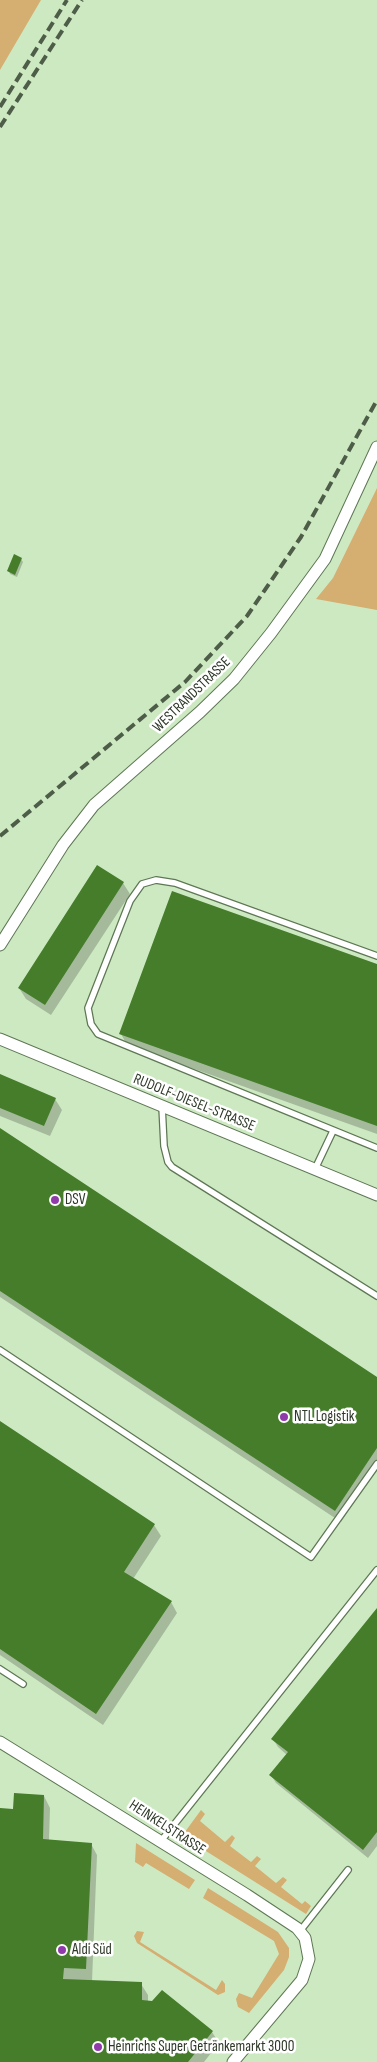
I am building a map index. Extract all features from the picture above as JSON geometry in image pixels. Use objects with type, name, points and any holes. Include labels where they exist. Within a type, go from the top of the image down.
[{"type":"street","name":"WESTRANDSTRASSE","points":[[0,945],[63,845],[94,805],[200,712],[234,679],[271,633],[325,559],[377,447]]},
{"type":"street","name":"RUDOLF-DIESEL-STRASSE","points":[[0,1039],[377,1194]]},
{"type":"street","name":"HEINKELSTRASSE","points":[[0,1742],[300,1931],[309,1948],[307,1969],[302,1980],[233,2062]]},
{"type":"lane","points":[[377,956],[175,884],[156,880],[142,884],[130,901],[88,1008],[91,1024],[98,1034],[377,1148]]},
{"type":"lane","points":[[162,1106],[164,1146],[168,1162],[172,1167],[377,1296]]},
{"type":"lane","points":[[316,1169],[333,1131]]},
{"type":"lane","points":[[0,1350],[310,1557],[377,1464]]},
{"type":"lane","points":[[161,1842],[377,1570]]},
{"type":"lane","points":[[0,1669],[24,1684]]},
{"type":"lane","points":[[300,1931],[348,1870]]},
{"type":"shaded area","points":[[0,0],[41,0],[0,70]]},
{"type":"shaded area","points":[[377,488],[377,610],[316,599],[333,578]]},
{"type":"shaded area","points":[[201,1810],[205,1814],[200,1821],[225,1842],[232,1835],[235,1838],[230,1846],[251,1862],[257,1856],[261,1859],[255,1866],[276,1883],[283,1877],[287,1880],[281,1887],[302,1904],[305,1901],[311,1906],[306,1914],[182,1836]]},
{"type":"shaded area","points":[[136,1843],[195,1880],[189,1889],[146,1863],[143,1867],[135,1862]]},
{"type":"shaded area","points":[[208,1888],[278,1932],[289,1948],[289,1957],[284,1970],[249,2013],[238,2007],[236,1999],[239,1993],[252,1998],[279,1954],[274,1941],[203,1898]]},
{"type":"shaded area","points":[[137,1931],[144,1932],[140,1942],[216,1990],[222,1980],[225,1984],[225,1992],[218,1995],[137,1943],[134,1936]]},
{"type":"building","points":[[14,554],[22,558],[15,575],[7,571]]},
{"type":"building","points":[[97,865],[124,882],[45,1005],[18,988]]},
{"type":"building","points":[[172,891],[377,964],[377,1126],[119,1034]]},
{"type":"building","points":[[0,1074],[56,1098],[44,1126],[0,1108]]},
{"type":"building","points":[[0,1128],[377,1377],[377,1448],[335,1511],[0,1291]]},
{"type":"building","points":[[0,1421],[155,1524],[124,1572],[172,1601],[96,1714],[0,1649]]},
{"type":"building","points":[[377,1608],[377,1832],[363,1850],[269,1775],[288,1752],[271,1739]]},
{"type":"building","points":[[14,1793],[44,1795],[43,1839],[92,1843],[86,1969],[64,1968],[63,1979],[142,1982],[142,2000],[152,2001],[162,1990],[213,2031],[188,2062],[0,2062],[0,1808],[13,1809]]},
{"type":"railway","points":[[0,107],[67,0]]},
{"type":"railway","points":[[0,127],[82,0]]},
{"type":"railway","points":[[0,836],[185,682],[247,616],[301,537],[377,400]]},
{"type":"place","name":"DSV","points":[[55,1200]]},
{"type":"place","name":"NTL Logistik","points":[[284,1417]]},
{"type":"place","name":"Aldi Süd","points":[[62,1950]]},
{"type":"place","name":"Heinrichs Super Getränkemarkt 3000","points":[[98,2047]]}]
